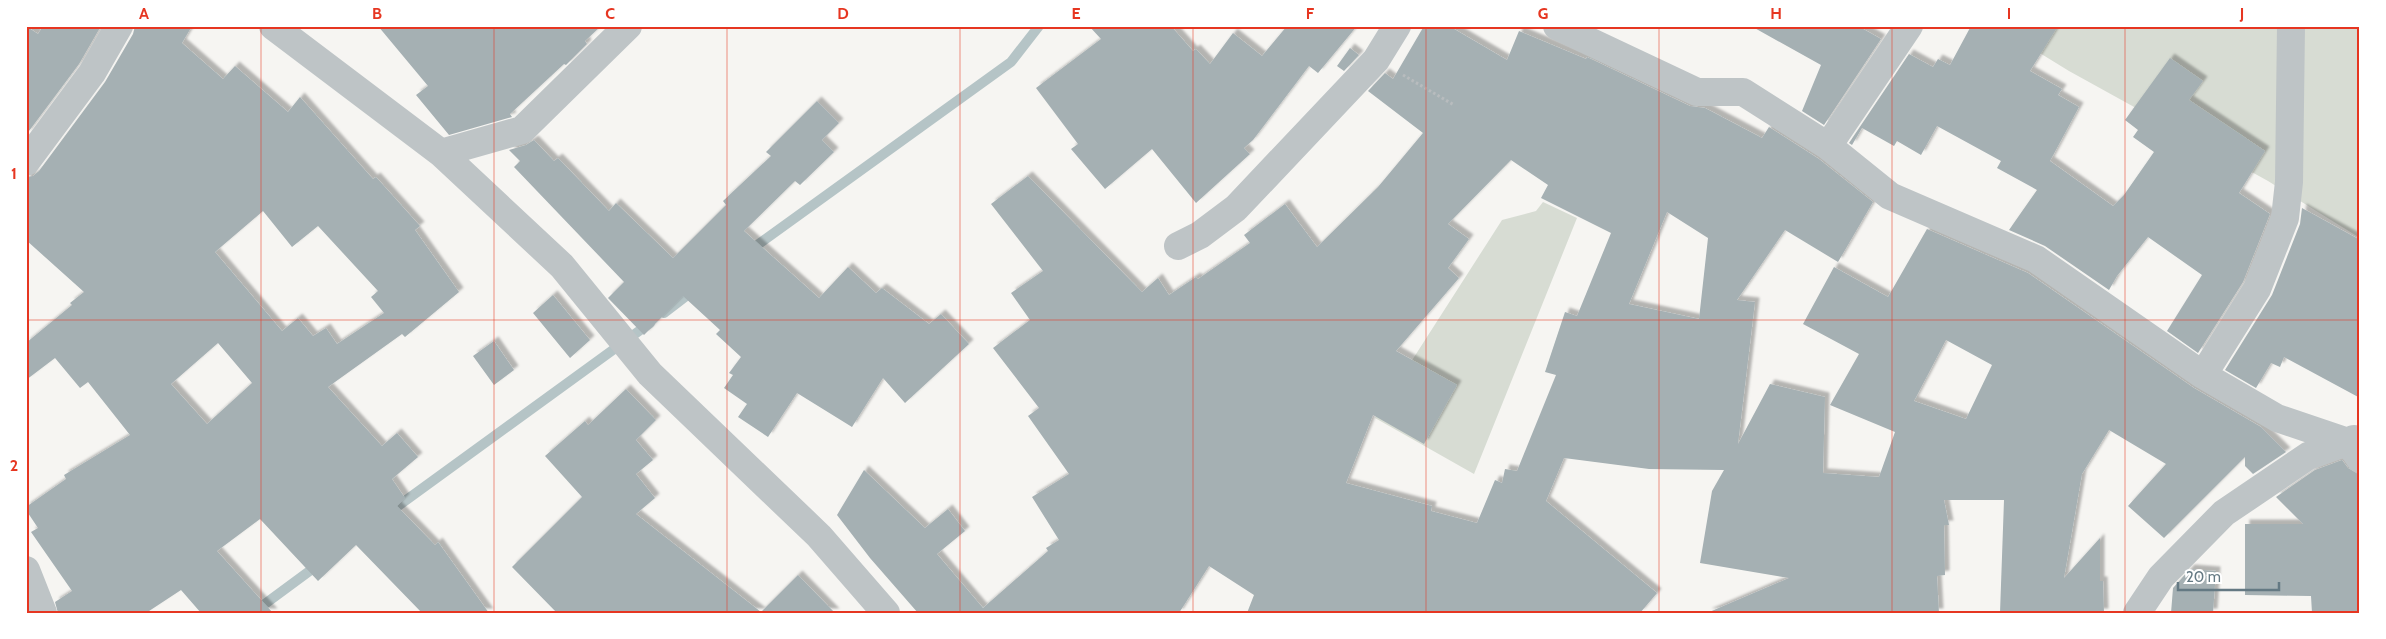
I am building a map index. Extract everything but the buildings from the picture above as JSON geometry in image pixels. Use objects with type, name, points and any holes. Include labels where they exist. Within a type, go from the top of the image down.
[{"type":"street","points":[[26,162],[92,73],[119,26]]},
{"type":"street","points":[[273,26],[441,153],[562,266],[650,374],[819,536],[886,613]]},
{"type":"street","points":[[441,153],[522,130],[628,26]]},
{"type":"street","points":[[1178,246],[1200,235],[1236,208],[1376,60],[1397,26]]},
{"type":"street","points":[[1557,26],[1697,92],[1743,92],[1828,146],[1890,196],[2036,259],[2203,374],[2277,418],[2356,446]]},
{"type":"street","points":[[1828,146],[1909,26]]},
{"type":"street","points":[[2203,374],[2257,289],[2285,218],[2289,182],[2291,26]]},
{"type":"street","points":[[2137,613],[2161,577],[2224,513],[2308,456],[2356,446]]},
{"type":"street","points":[[26,570],[43,613]]},
{"type":"path","points":[[1376,60],[1454,105]]},
{"type":"shaded area","points":[[1996,26],[2360,26],[2360,238],[2268,181],[2069,71]]},
{"type":"shaded area","points":[[1543,202],[1577,218],[1474,474],[1375,418],[1502,220],[1536,211]]},
{"type":"waterway","points":[[749,251],[1011,62],[1039,26]]},
{"type":"waterway","points":[[664,313],[694,290]]},
{"type":"waterway","points":[[387,514],[650,323]]},
{"type":"waterway","points":[[254,612],[319,564]]}]
